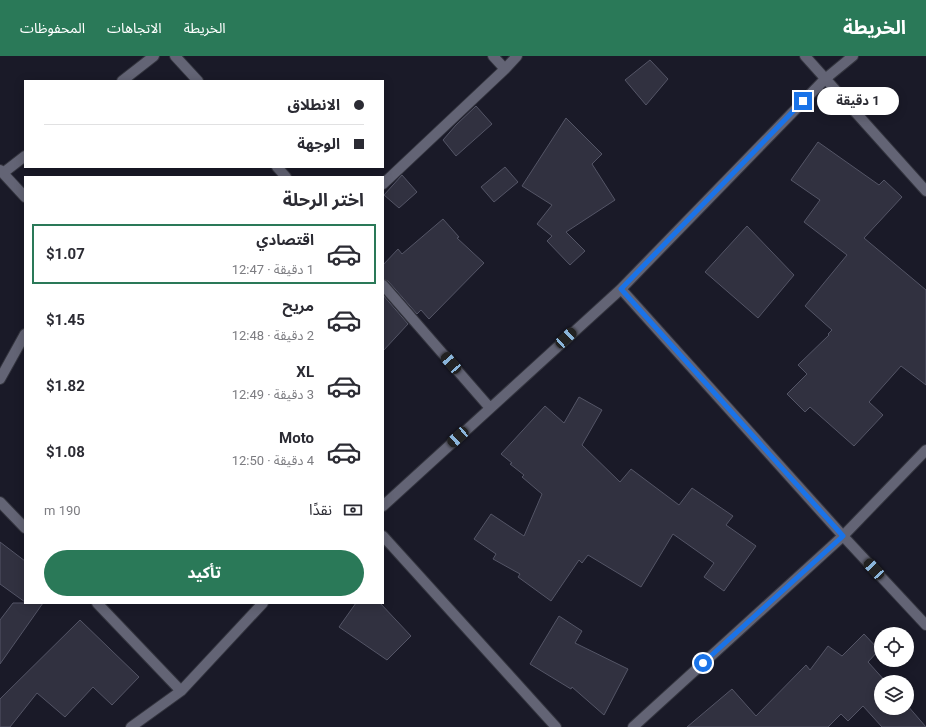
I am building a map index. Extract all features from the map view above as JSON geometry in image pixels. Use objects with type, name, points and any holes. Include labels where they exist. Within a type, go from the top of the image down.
[{"type":"street","points":[[123,80],[154,56]]},
{"type":"street","points":[[175,56],[197,80]]},
{"type":"street","points":[[493,56],[505,69]]},
{"type":"street","points":[[384,183],[505,69],[516,56]]},
{"type":"street","points":[[805,56],[926,191]]},
{"type":"street","points":[[384,505],[621,289],[825,79],[853,56]]},
{"type":"street","points":[[24,157],[2,172],[24,196]]},
{"type":"street","points":[[278,168],[285,176]]},
{"type":"street","points":[[384,286],[490,408]]},
{"type":"street","points":[[621,289],[843,536],[926,625]]},
{"type":"street","points":[[0,379],[24,336]]},
{"type":"street","points":[[633,727],[843,536],[926,450]]},
{"type":"street","points":[[0,502],[24,527]]},
{"type":"street","points":[[384,537],[556,727]]},
{"type":"street","points":[[98,604],[181,690]]},
{"type":"street","points":[[131,727],[181,690],[262,604]]},
{"type":"building","points":[[650,60],[668,79],[646,105],[625,80]]},
{"type":"building","points":[[476,106],[492,124],[456,156],[443,140]]},
{"type":"building","points":[[566,118],[602,154],[592,164],[615,200],[566,232],[585,251],[570,265],[547,241],[552,236],[537,224],[552,205],[522,186]]},
{"type":"building","points":[[818,142],[879,185],[884,180],[902,197],[864,238],[926,290],[926,385],[901,366],[869,402],[883,415],[854,446],[810,407],[805,412],[787,394],[807,374],[798,365],[829,335],[828,334],[832,330],[805,306],[847,255],[804,222],[820,200],[791,180]]},
{"type":"building","points":[[505,167],[518,182],[494,202],[481,187]]},
{"type":"building","points":[[402,175],[417,192],[399,208],[384,195]]},
{"type":"building","points":[[443,219],[459,237],[457,238],[484,263],[429,319],[421,310],[417,314],[388,281],[384,279],[384,264],[398,249],[402,254]]},
{"type":"building","points":[[747,226],[794,275],[758,318],[705,272]]},
{"type":"building","points":[[384,296],[408,324],[384,350]]},
{"type":"building","points":[[579,397],[602,410],[582,445],[620,482],[631,469],[679,505],[692,488],[733,516],[726,525],[756,546],[724,591],[704,577],[714,563],[673,534],[641,587],[588,555],[582,563],[579,560],[551,601],[518,577],[520,574],[493,559],[496,554],[474,539],[491,514],[524,536],[542,494],[522,477],[524,475],[510,464],[512,463],[501,454],[545,406],[564,423]]},
{"type":"building","points":[[0,542],[24,560],[24,601],[0,584]]},
{"type":"building","points":[[13,603],[42,604],[0,664],[0,620]]},
{"type":"building","points":[[355,604],[381,604],[411,636],[387,660],[339,627]]},
{"type":"building","points":[[559,616],[582,631],[575,643],[628,669],[604,715],[572,687],[571,689],[530,664]]},
{"type":"building","points":[[80,620],[139,677],[112,705],[93,687],[65,717],[37,693],[10,727],[0,727],[0,699]]},
{"type":"building","points":[[864,634],[874,645],[874,655],[868,662],[880,675],[874,675],[874,715],[914,715],[914,713],[926,727],[882,727],[863,706],[848,721],[841,714],[828,727],[687,727],[732,689],[756,716],[806,665],[810,670],[828,646],[842,656]]},
{"type":"route","points":[[703,663],[843,536],[621,289],[803,101]]}]
